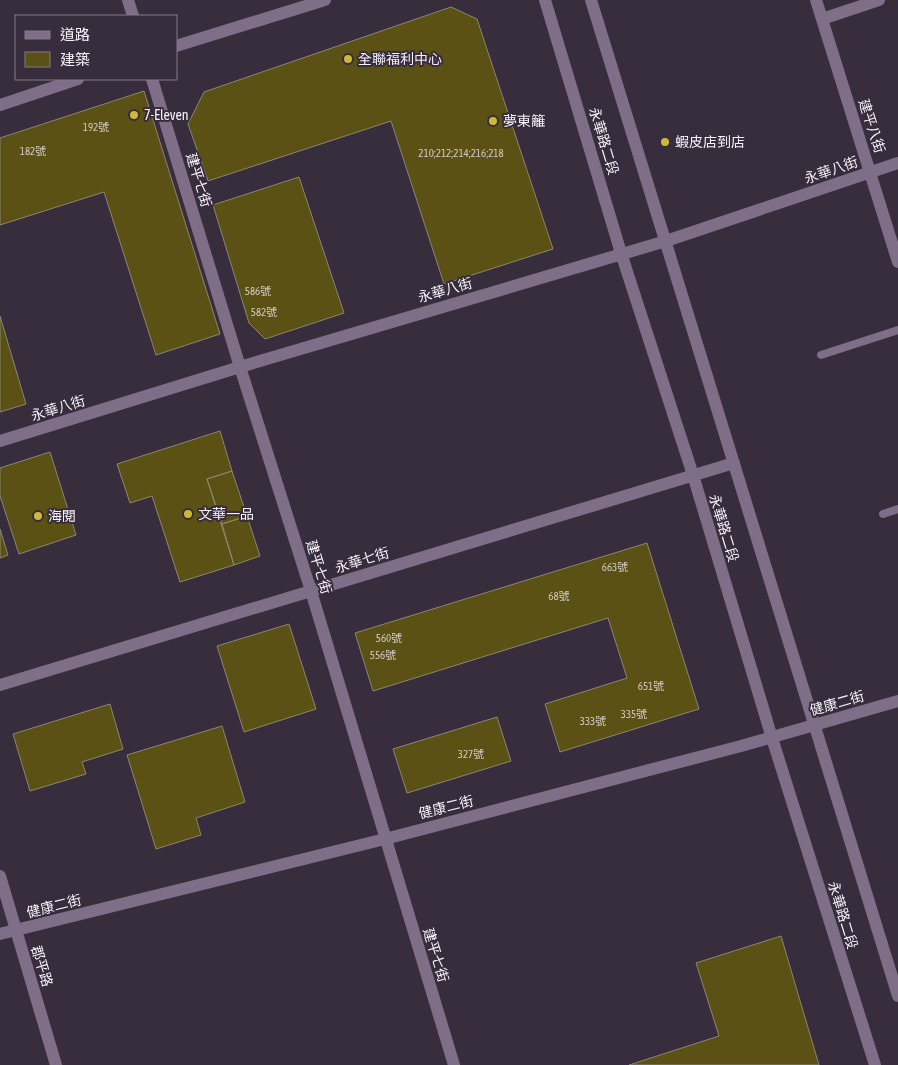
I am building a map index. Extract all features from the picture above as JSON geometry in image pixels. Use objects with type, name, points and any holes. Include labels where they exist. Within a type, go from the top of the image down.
[{"type":"street","points":[[128,0],[133,15]]},
{"type":"street","points":[[178,45],[325,0]]},
{"type":"street","name":"永華路二段","points":[[545,0],[621,253],[693,475],[772,738],[875,1065]]},
{"type":"street","name":"永華路二段","points":[[591,0],[813,726],[898,996]]},
{"type":"street","name":"建平八街","points":[[816,0],[898,262]]},
{"type":"street","points":[[822,19],[879,0]]},
{"type":"street","points":[[0,105],[75,80]]},
{"type":"street","name":"建平七街","points":[[152,80],[454,1065]]},
{"type":"street","name":"永華八街","points":[[0,441],[240,367],[666,241],[898,163]]},
{"type":"street","name":"永華七街","points":[[0,685],[734,463]]},
{"type":"street","name":"健康二街","points":[[0,934],[385,839],[772,738],[898,701]]},
{"type":"street","name":"郡平路","points":[[0,876],[56,1065]]},
{"type":"lane","points":[[821,355],[898,330]]},
{"type":"lane","points":[[883,514],[898,509]]},
{"type":"building","points":[[451,7],[477,19],[553,249],[444,284],[391,121],[208,181],[188,124],[204,92]]},
{"type":"building","points":[[144,91],[220,334],[156,355],[104,192],[0,225],[0,138]]},
{"type":"building","points":[[299,177],[344,313],[265,339],[249,323],[213,205]]},
{"type":"building","points":[[0,316],[26,404],[0,412]]},
{"type":"building","name":"文華一品","points":[[220,431],[232,471],[207,479],[234,565],[180,582],[152,496],[130,503],[117,464]]},
{"type":"building","name":"海閱","points":[[50,452],[76,535],[19,554],[0,496],[0,468]]},
{"type":"building","points":[[232,471],[247,516],[222,524],[207,479]]},
{"type":"building","points":[[247,516],[260,556],[234,565],[222,524]]},
{"type":"building","points":[[0,529],[8,555],[0,558]]},
{"type":"building","points":[[647,543],[699,709],[560,752],[545,704],[627,678],[608,618],[373,691],[355,633]]},
{"type":"building","points":[[289,624],[316,709],[244,732],[217,646]]},
{"type":"building","points":[[110,704],[123,749],[82,762],[86,774],[30,791],[13,734]]},
{"type":"building","points":[[497,717],[511,761],[407,793],[393,749]]},
{"type":"building","points":[[222,726],[245,802],[196,818],[201,835],[156,849],[127,755]]},
{"type":"building","points":[[781,936],[819,1065],[629,1065],[719,1036],[696,963]]},
{"type":"place","name":"全聯福利中心","points":[[348,59]]},
{"type":"place","name":"7-Eleven","points":[[134,115]]},
{"type":"place","name":"夢東籬","points":[[493,121]]},
{"type":"place","name":"蝦皮店到店","points":[[665,142]]},
{"type":"place","name":"文華一品","points":[[188,514]]},
{"type":"place","name":"海閱","points":[[38,516]]}]
